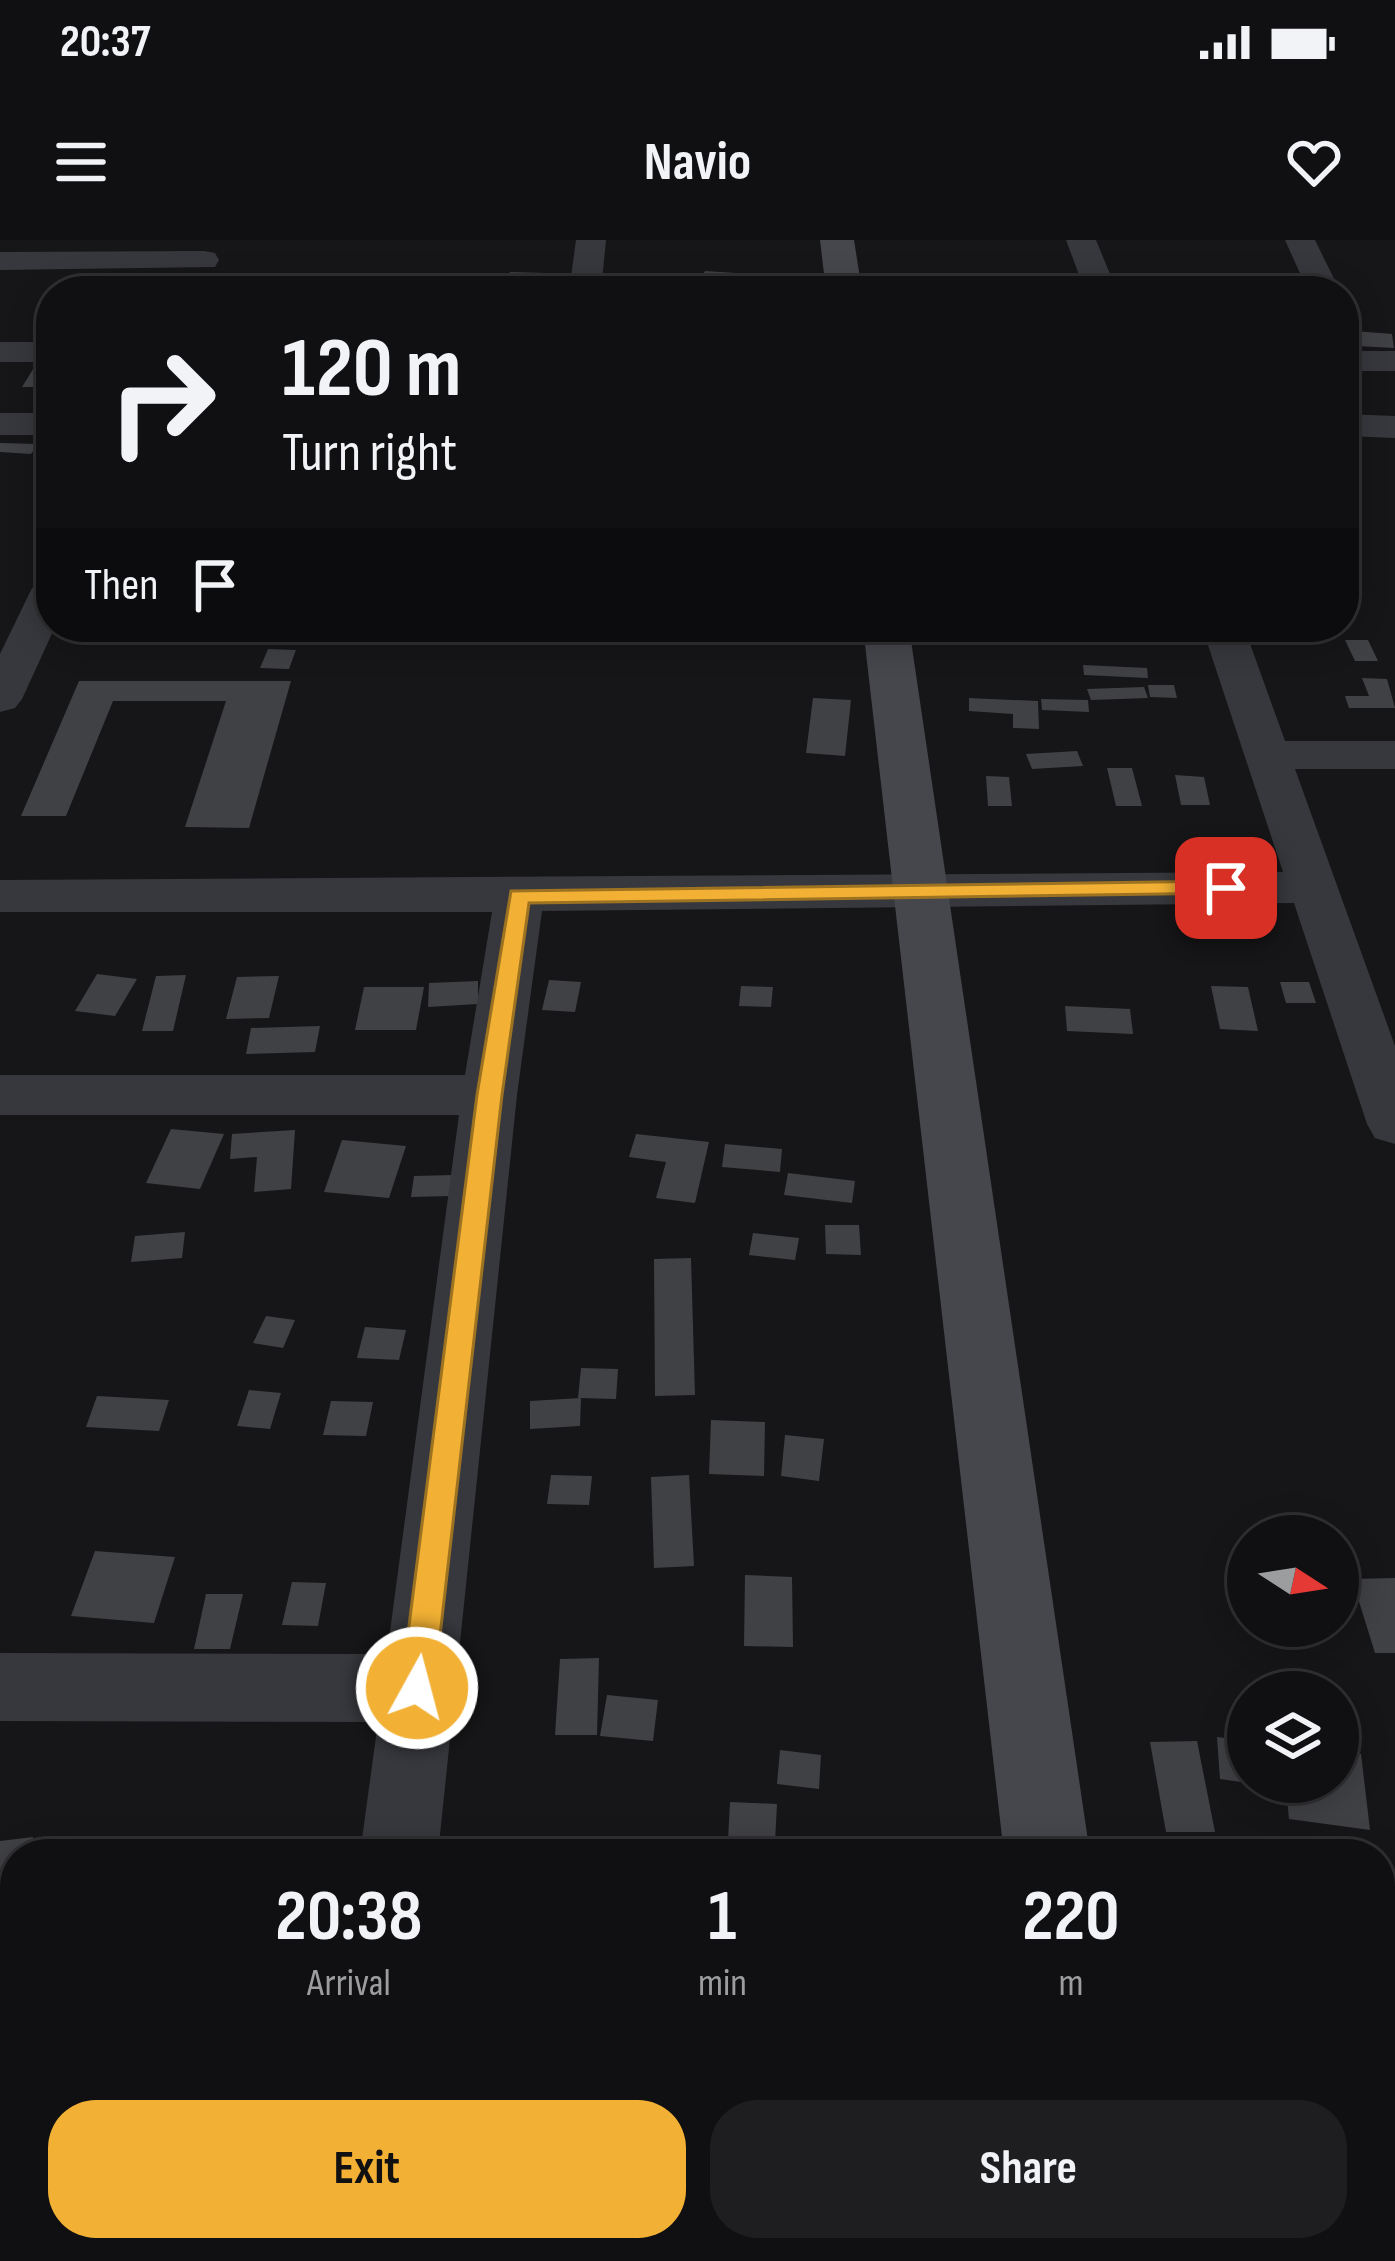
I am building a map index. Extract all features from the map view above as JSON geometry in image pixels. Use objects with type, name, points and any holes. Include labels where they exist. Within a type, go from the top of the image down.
[{"type":"main road","points":[[837,240],[842,276]]},
{"type":"main road","points":[[888,642],[1044,1839]]},
{"type":"street","points":[[587,276],[591,240]]},
{"type":"street","points":[[1081,240],[1095,276]]},
{"type":"street","points":[[1300,240],[1317,276]]},
{"type":"street","points":[[0,261],[209,250]]},
{"type":"street","points":[[0,352],[36,352]]},
{"type":"street","points":[[1359,362],[1395,362]]},
{"type":"street","points":[[0,424],[36,424]]},
{"type":"street","points":[[1359,426],[1395,427]]},
{"type":"street","points":[[0,699],[36,622]]},
{"type":"street","points":[[1228,642],[1395,1124]]},
{"type":"street","points":[[1266,755],[1395,755]]},
{"type":"street","points":[[0,896],[1312,887]]},
{"type":"street","points":[[401,1839],[489,1095],[519,896]]},
{"type":"street","points":[[0,1094],[489,1095]]},
{"type":"street","points":[[0,1687],[417,1688]]},
{"type":"building","points":[[705,271],[768,275],[768,276],[702,276]]},
{"type":"building","points":[[510,272],[545,273],[544,276],[508,276]]},
{"type":"building","points":[[1359,331],[1392,334],[1394,348],[1359,346]]},
{"type":"building","points":[[35,366],[36,366],[36,387],[22,387]]},
{"type":"building","points":[[0,443],[36,444],[31,454],[0,452]]},
{"type":"building","points":[[1368,640],[1378,661],[1355,661],[1346,642]]},
{"type":"building","points":[[268,649],[296,650],[289,669],[260,668]]},
{"type":"building","points":[[1083,665],[1147,668],[1148,678],[1084,675]]},
{"type":"building","points":[[1362,678],[1387,679],[1395,708],[1349,708],[1345,696],[1369,696]]},
{"type":"building","points":[[79,681],[291,681],[249,828],[185,827],[226,701],[113,701],[66,816],[21,816]]},
{"type":"building","points":[[1148,685],[1174,685],[1177,698],[1150,697]]},
{"type":"building","points":[[1144,687],[1148,698],[1091,700],[1087,689]]},
{"type":"building","points":[[813,698],[851,700],[845,756],[806,753]]},
{"type":"building","points":[[969,698],[1038,701],[1039,729],[1013,728],[1013,714],[969,711]]},
{"type":"building","points":[[1041,699],[1088,700],[1089,712],[1042,710]]},
{"type":"building","points":[[1077,751],[1083,766],[1032,769],[1026,754]]},
{"type":"building","points":[[1107,768],[1132,768],[1142,806],[1116,806]]},
{"type":"building","points":[[1175,775],[1204,777],[1210,805],[1181,805]]},
{"type":"building","points":[[986,776],[1009,777],[1012,806],[988,806]]},
{"type":"building","points":[[97,974],[137,979],[115,1016],[75,1011]]},
{"type":"building","points":[[186,975],[173,1031],[142,1031],[156,976]]},
{"type":"building","points":[[279,976],[269,1018],[226,1019],[237,977]]},
{"type":"building","points":[[549,980],[581,982],[575,1012],[542,1010]]},
{"type":"building","points":[[478,981],[478,1004],[428,1007],[429,983]]},
{"type":"building","points":[[1280,982],[1309,982],[1316,1003],[1286,1003]]},
{"type":"building","points":[[741,986],[773,987],[771,1007],[739,1006]]},
{"type":"building","points":[[1211,986],[1248,987],[1258,1031],[1220,1029]]},
{"type":"building","points":[[364,987],[424,987],[416,1030],[355,1030]]},
{"type":"building","points":[[1065,1006],[1130,1009],[1133,1034],[1067,1031]]},
{"type":"building","points":[[320,1026],[315,1052],[246,1054],[251,1028]]},
{"type":"building","points":[[171,1129],[224,1134],[200,1189],[146,1183]]},
{"type":"building","points":[[295,1130],[291,1189],[254,1192],[257,1157],[230,1159],[232,1134]]},
{"type":"building","points":[[636,1134],[709,1142],[695,1203],[656,1198],[666,1162],[629,1157]]},
{"type":"building","points":[[342,1140],[406,1146],[389,1198],[324,1192]]},
{"type":"building","points":[[725,1144],[782,1149],[780,1172],[722,1167]]},
{"type":"building","points":[[788,1173],[855,1181],[852,1203],[784,1195]]},
{"type":"building","points":[[453,1175],[451,1196],[411,1197],[414,1176]]},
{"type":"building","points":[[825,1225],[859,1225],[861,1255],[826,1254]]},
{"type":"building","points":[[185,1232],[182,1258],[131,1262],[135,1236]]},
{"type":"building","points":[[753,1233],[799,1238],[795,1260],[749,1255]]},
{"type":"building","points":[[691,1258],[695,1395],[655,1396],[654,1259]]},
{"type":"building","points":[[266,1316],[295,1320],[283,1348],[253,1343]]},
{"type":"building","points":[[365,1327],[406,1330],[399,1360],[357,1358]]},
{"type":"building","points":[[581,1368],[618,1369],[616,1399],[578,1398]]},
{"type":"building","points":[[249,1390],[281,1393],[270,1429],[237,1426]]},
{"type":"building","points":[[97,1396],[169,1400],[159,1431],[86,1427]]},
{"type":"building","points":[[581,1398],[580,1426],[530,1429],[530,1401]]},
{"type":"building","points":[[331,1401],[373,1402],[366,1436],[323,1435]]},
{"type":"building","points":[[711,1420],[765,1422],[764,1476],[709,1474]]},
{"type":"building","points":[[785,1435],[824,1439],[819,1481],[781,1476]]},
{"type":"building","points":[[551,1475],[592,1476],[589,1505],[547,1504]]},
{"type":"building","points":[[689,1475],[694,1566],[654,1568],[651,1477]]},
{"type":"building","points":[[95,1551],[175,1557],[154,1623],[71,1616]]},
{"type":"building","points":[[745,1575],[792,1577],[793,1647],[744,1646]]},
{"type":"building","points":[[1395,1578],[1395,1653],[1375,1653],[1359,1602],[1359,1579]]},
{"type":"building","points":[[292,1582],[326,1583],[318,1626],[282,1625]]},
{"type":"building","points":[[206,1594],[243,1594],[230,1649],[194,1649]]},
{"type":"building","points":[[599,1658],[597,1735],[555,1735],[560,1659]]},
{"type":"building","points":[[607,1695],[658,1700],[653,1741],[600,1736]]},
{"type":"building","points":[[1217,1737],[1227,1738],[1227,1780],[1220,1779]]},
{"type":"building","points":[[1197,1741],[1215,1832],[1166,1832],[1150,1742]]},
{"type":"building","points":[[780,1750],[821,1755],[819,1789],[777,1784]]},
{"type":"building","points":[[1361,1754],[1370,1830],[1289,1819],[1288,1803],[1359,1803]]},
{"type":"building","points":[[730,1802],[777,1804],[775,1839],[728,1839]]},
{"type":"route","points":[[417,1688],[489,1095],[519,896],[1226,888]]}]
